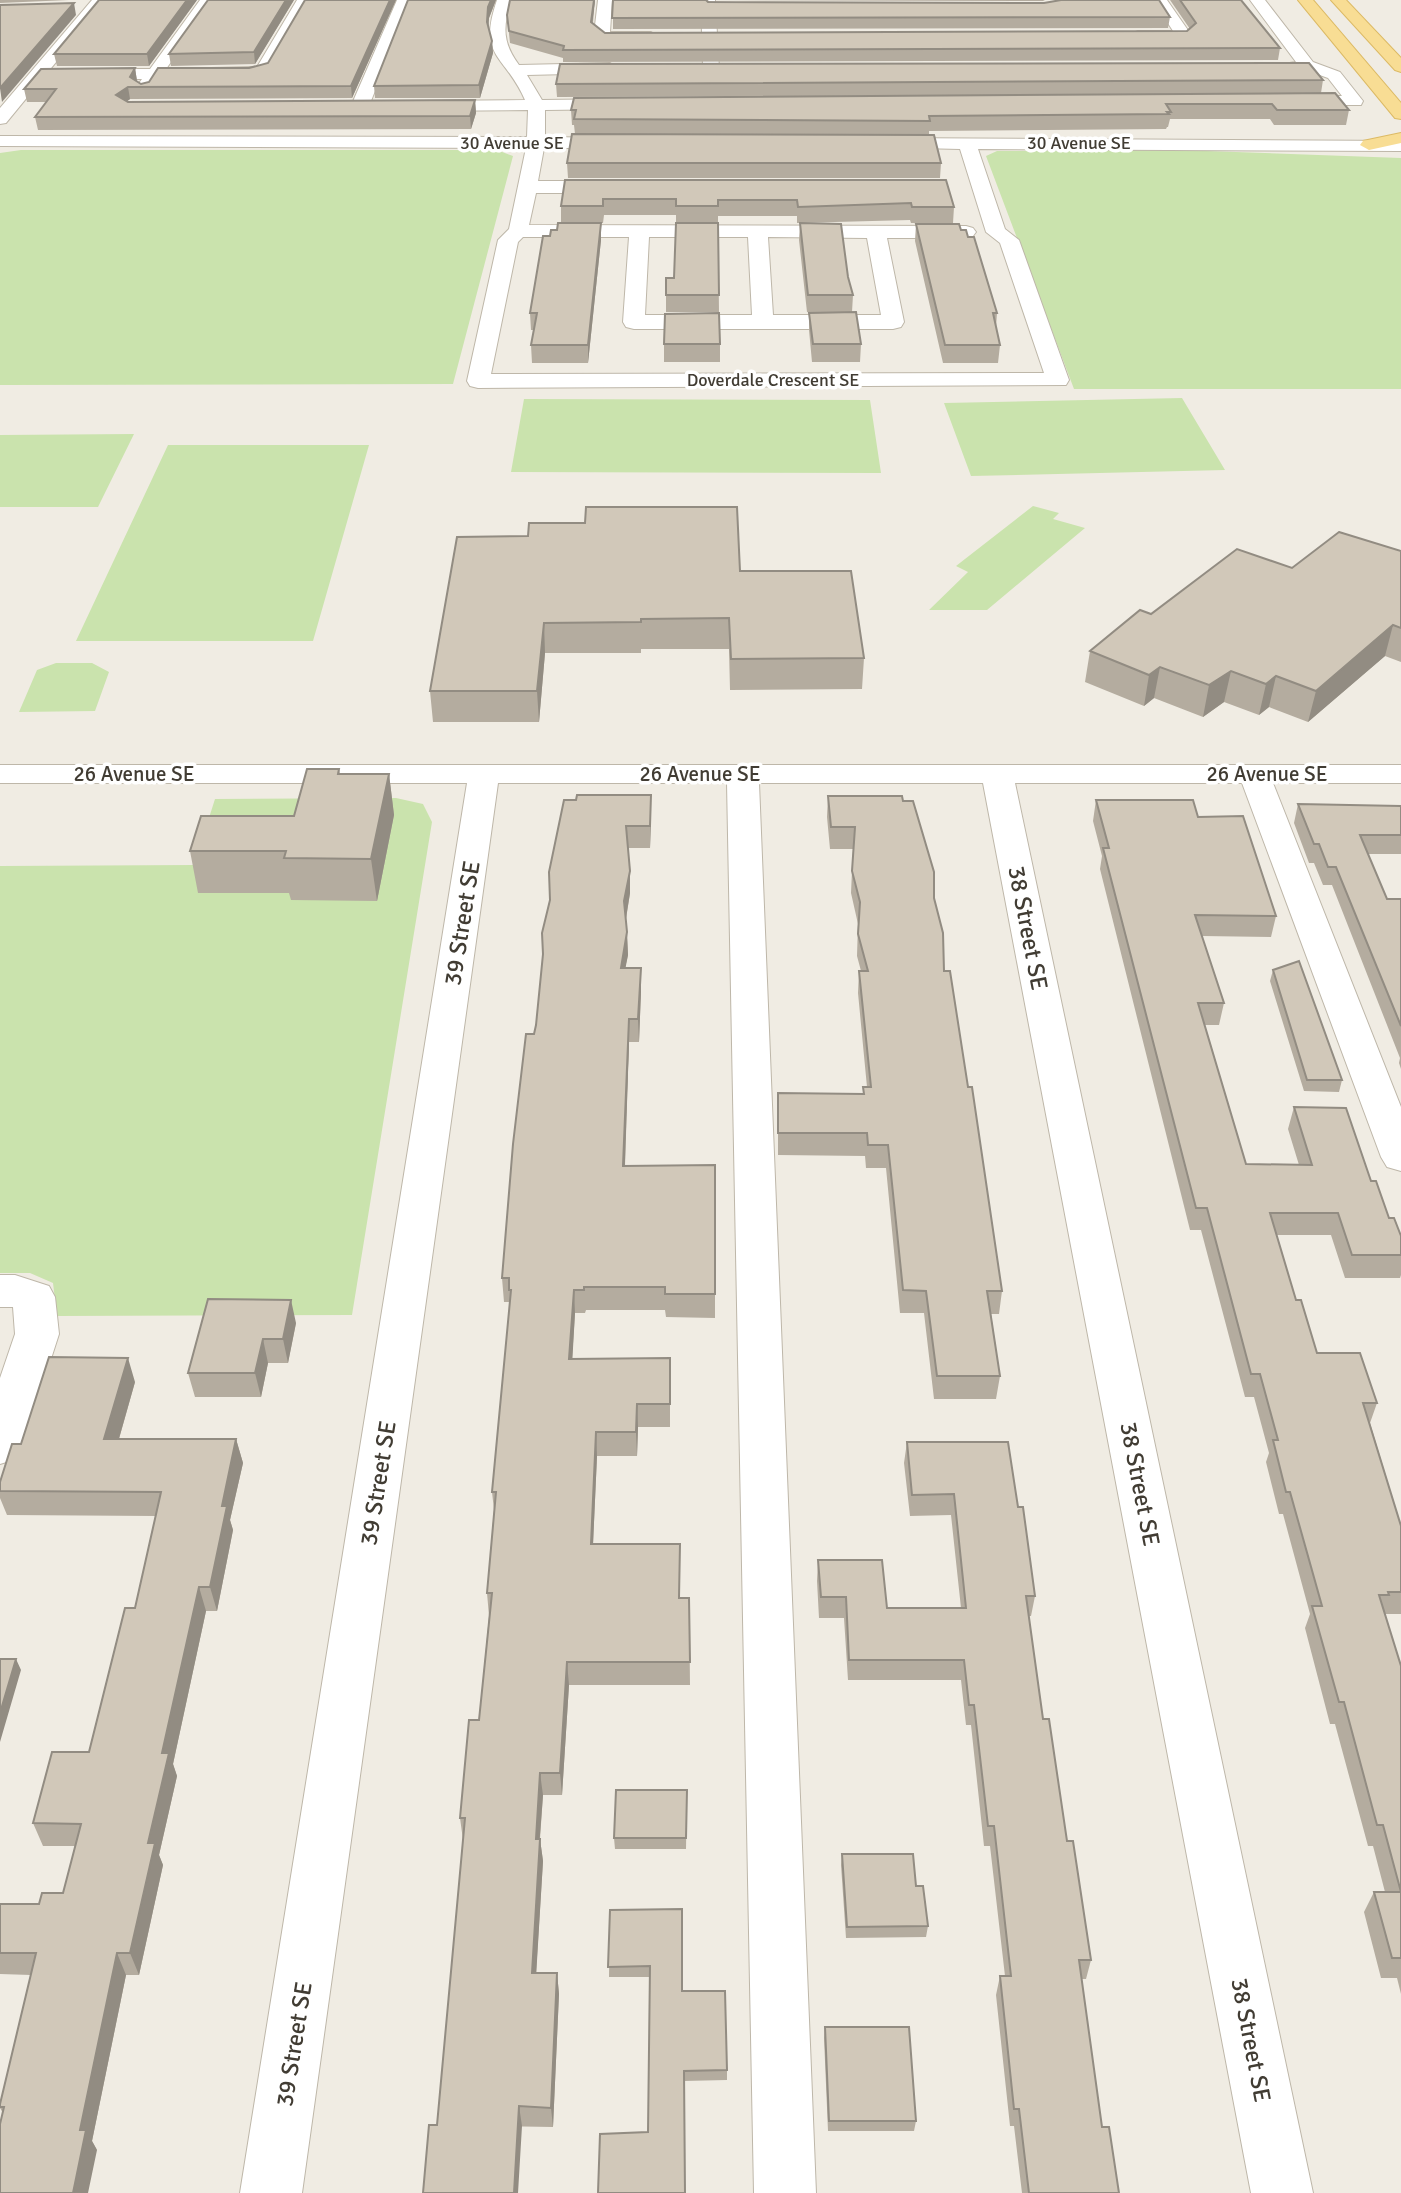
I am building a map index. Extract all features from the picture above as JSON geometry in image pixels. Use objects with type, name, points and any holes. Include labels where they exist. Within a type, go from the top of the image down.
[{"type":"main road","points":[[1305,0],[1399,112]]},
{"type":"main road","points":[[1338,0],[1401,66]]},
{"type":"main road","points":[[1363,138],[1401,138]]},
{"type":"street","points":[[130,107],[208,0]]},
{"type":"street","points":[[38,74],[251,73],[263,70],[304,0]]},
{"type":"street","points":[[360,106],[404,0]]},
{"type":"street","points":[[504,0],[496,32],[499,46],[517,70],[536,106],[536,143]]},
{"type":"street","points":[[605,0],[602,34],[605,37],[670,37]]},
{"type":"street","points":[[1128,36],[1184,36],[1160,0]]},
{"type":"street","points":[[1257,0],[1307,65],[1334,75],[1355,101],[1271,104],[1308,117],[1339,112],[1399,112]]},
{"type":"street","points":[[68,7],[97,4]]},
{"type":"street","points":[[0,119],[97,4]]},
{"type":"street","points":[[711,68],[709,37],[713,5]]},
{"type":"street","points":[[1267,68],[1307,65]]},
{"type":"street","points":[[517,70],[629,68]]},
{"type":"street","points":[[401,106],[647,104]]},
{"type":"street","points":[[1308,117],[1317,131],[1363,138]]},
{"type":"street","points":[[104,141],[117,124]]},
{"type":"street","name":"30 Avenue SE","points":[[867,143],[954,138],[1189,135],[1286,139],[1363,138],[1401,146]]},
{"type":"street","name":"Doverdale Crescent SE","points":[[536,143],[518,231],[508,240],[478,381],[1058,380],[1009,240],[996,232],[983,187],[954,138]]},
{"type":"street","name":"30 Avenue SE","points":[[0,142],[633,143]]},
{"type":"street","points":[[526,187],[637,187]]},
{"type":"street","points":[[956,187],[983,187]]},
{"type":"street","points":[[518,231],[996,232]]},
{"type":"street","points":[[639,232],[634,322],[893,322],[876,232]]},
{"type":"street","points":[[758,232],[763,322]]},
{"type":"street","name":"26 Avenue SE","points":[[0,774],[1401,774]]},
{"type":"street","name":"39 Street SE","points":[[271,2193],[484,774]]},
{"type":"street","points":[[743,774],[785,2193]]},
{"type":"street","name":"38 Street SE","points":[[998,774],[1282,2193]]},
{"type":"street","points":[[1254,774],[1401,1157]]},
{"type":"street","points":[[0,1291],[15,1291],[34,1297],[37,1334],[0,1446]]},
{"type":"green space","points":[[21,150],[497,150],[513,156],[453,384],[0,385],[0,153]]},
{"type":"green space","points":[[1178,150],[1401,158],[1401,389],[1074,389],[986,156],[997,151]]},
{"type":"green space","points":[[1182,398],[1225,470],[971,476],[944,403]]},
{"type":"green space","points":[[524,399],[870,400],[881,473],[511,472]]},
{"type":"green space","points":[[134,434],[98,507],[0,507],[0,435]]},
{"type":"green space","points":[[168,445],[369,445],[313,641],[76,641]]},
{"type":"green space","points":[[1033,506],[1059,513],[1053,519],[1085,528],[987,610],[929,610],[968,572],[956,566]]},
{"type":"green space","points":[[56,663],[92,663],[109,672],[95,711],[19,712],[37,670]]},
{"type":"green space","points":[[396,798],[423,804],[432,822],[352,1315],[57,1316],[53,1283],[30,1273],[0,1273],[0,866],[194,865],[215,799]]},
{"type":"building","points":[[99,0],[187,0],[147,54],[54,54]]},
{"type":"building","points":[[208,0],[286,0],[254,52],[169,54]]},
{"type":"building","points":[[305,0],[390,0],[351,86],[128,87],[116,95],[128,102],[475,100],[470,116],[35,117],[56,89],[24,89],[41,69],[135,68],[130,77],[141,84],[149,82],[158,68],[249,68],[268,63]]},
{"type":"building","points":[[408,0],[491,0],[487,22],[492,41],[479,85],[374,86]]},
{"type":"building","points":[[510,0],[594,0],[591,22],[605,33],[1187,31],[1196,23],[1180,0],[1241,0],[1280,48],[563,50],[564,46],[509,31],[507,15]]},
{"type":"building","points":[[613,0],[1044,3],[1061,0],[1159,0],[1170,17],[612,18]]},
{"type":"building","points":[[74,3],[0,88],[0,5]]},
{"type":"building","points":[[1309,63],[1323,80],[556,84],[560,64]]},
{"type":"building","points":[[1335,93],[1349,110],[1277,110],[1272,104],[1166,104],[1171,112],[1167,112],[1169,114],[929,116],[930,121],[574,119],[576,110],[571,110],[574,98]]},
{"type":"building","points":[[572,134],[934,135],[941,163],[567,163]]},
{"type":"building","points":[[565,180],[946,180],[954,207],[912,207],[911,203],[798,207],[797,200],[718,200],[718,206],[676,206],[676,199],[603,199],[603,206],[561,206]]},
{"type":"building","points":[[558,223],[601,223],[588,345],[531,345],[537,313],[530,313],[543,236],[550,236],[551,230],[557,230]]},
{"type":"building","points":[[676,223],[718,223],[719,295],[666,295],[666,278],[674,278]]},
{"type":"building","points":[[800,223],[841,224],[853,295],[808,295]]},
{"type":"building","points":[[916,224],[959,224],[961,230],[966,230],[968,237],[974,237],[997,313],[993,313],[1000,345],[945,345]]},
{"type":"building","points":[[856,312],[861,344],[813,344],[809,313]]},
{"type":"building","points":[[719,313],[720,344],[664,344],[665,314]]},
{"type":"building","points":[[586,507],[737,507],[740,571],[851,571],[864,658],[731,659],[729,618],[544,623],[537,691],[430,691],[457,537],[528,536],[529,523],[585,523]]},
{"type":"building","points":[[1339,532],[1401,551],[1401,628],[1393,625],[1316,691],[1276,676],[1266,684],[1231,671],[1209,685],[1160,667],[1149,675],[1090,651],[1140,610],[1151,614],[1237,549],[1292,568]]},
{"type":"building","points":[[307,769],[339,769],[338,774],[389,774],[371,859],[284,858],[286,851],[190,851],[201,816],[294,816]]},
{"type":"building","points":[[577,795],[651,795],[650,826],[626,826],[630,871],[624,901],[627,932],[621,968],[641,968],[638,1019],[629,1019],[623,1166],[715,1165],[715,1294],[665,1294],[665,1287],[584,1287],[584,1290],[574,1290],[569,1359],[670,1358],[670,1404],[637,1404],[636,1432],[596,1432],[591,1544],[680,1544],[679,1598],[689,1598],[690,1662],[567,1662],[560,1773],[540,1773],[536,1839],[540,1839],[532,1973],[557,1973],[551,2108],[519,2106],[514,2193],[423,2193],[429,2125],[437,2125],[465,1818],[460,1818],[469,1720],[479,1720],[492,1593],[487,1593],[496,1492],[492,1492],[511,1290],[509,1278],[502,1278],[513,1144],[526,1034],[534,1034],[536,1025],[543,954],[542,933],[550,900],[549,872],[564,800],[576,800]]},
{"type":"building","points":[[828,796],[902,796],[903,801],[913,801],[934,872],[934,898],[943,933],[944,971],[950,971],[968,1087],[972,1087],[1002,1291],[987,1291],[1000,1376],[937,1376],[926,1291],[903,1290],[888,1145],[868,1145],[867,1133],[778,1133],[778,1093],[864,1094],[863,1087],[871,1087],[859,971],[868,971],[858,934],[860,902],[852,871],[855,827],[831,827]]},
{"type":"building","points":[[1096,800],[1193,800],[1198,817],[1243,816],[1276,916],[1195,915],[1224,1003],[1198,1003],[1246,1164],[1312,1165],[1294,1107],[1346,1108],[1371,1181],[1376,1181],[1389,1218],[1394,1218],[1401,1236],[1401,1255],[1352,1255],[1338,1213],[1270,1213],[1296,1300],[1301,1300],[1317,1353],[1360,1353],[1377,1403],[1363,1403],[1401,1526],[1401,1592],[1379,1595],[1401,1666],[1401,1892],[1383,1825],[1377,1825],[1344,1702],[1339,1702],[1312,1606],[1322,1606],[1290,1492],[1286,1492],[1273,1440],[1278,1440],[1260,1374],[1251,1374],[1207,1208],[1196,1208],[1103,848],[1109,848]]},
{"type":"building","points":[[1298,804],[1401,806],[1401,835],[1360,835],[1387,899],[1401,899],[1401,1026],[1336,867],[1328,867],[1319,844],[1314,844]]},
{"type":"building","points":[[1299,961],[1342,1080],[1307,1080],[1273,970]]},
{"type":"building","points":[[208,1299],[291,1300],[283,1339],[263,1339],[255,1373],[188,1373]]},
{"type":"building","points":[[49,1357],[128,1358],[104,1439],[236,1439],[222,1506],[227,1506],[210,1587],[199,1587],[162,1753],[169,1753],[148,1843],[155,1843],[130,1953],[117,1953],[80,2130],[86,2130],[73,2193],[0,2193],[0,2124],[4,2107],[0,2107],[0,2104],[36,1953],[0,1953],[0,1904],[39,1904],[42,1893],[63,1893],[81,1824],[33,1823],[52,1752],[89,1752],[125,1608],[135,1608],[161,1492],[0,1491],[0,1482],[12,1444],[21,1444]]},
{"type":"building","points":[[907,1442],[1008,1442],[1018,1507],[1023,1507],[1035,1596],[1026,1596],[1043,1719],[1049,1719],[1067,1841],[1073,1841],[1091,1960],[1079,1960],[1102,2127],[1109,2127],[1119,2193],[1029,2193],[1019,2109],[1014,2109],[1000,1976],[1011,1976],[994,1826],[988,1826],[974,1705],[969,1705],[964,1660],[849,1660],[846,1597],[821,1597],[818,1560],[882,1560],[887,1608],[966,1608],[954,1494],[912,1495]]},
{"type":"building","points":[[0,1659],[16,1659],[0,1713]]},
{"type":"building","points":[[616,1790],[687,1790],[686,1838],[614,1838]]},
{"type":"building","points":[[842,1854],[913,1854],[916,1886],[923,1886],[928,1926],[847,1927]]},
{"type":"building","points":[[1374,1892],[1401,1892],[1401,1958],[1392,1958]]},
{"type":"building","points":[[682,1909],[682,1991],[725,1991],[727,2070],[684,2071],[685,2193],[598,2193],[600,2134],[648,2132],[650,1966],[608,1967],[610,1910]]},
{"type":"building","points":[[825,2027],[909,2027],[916,2121],[829,2121]]}]
